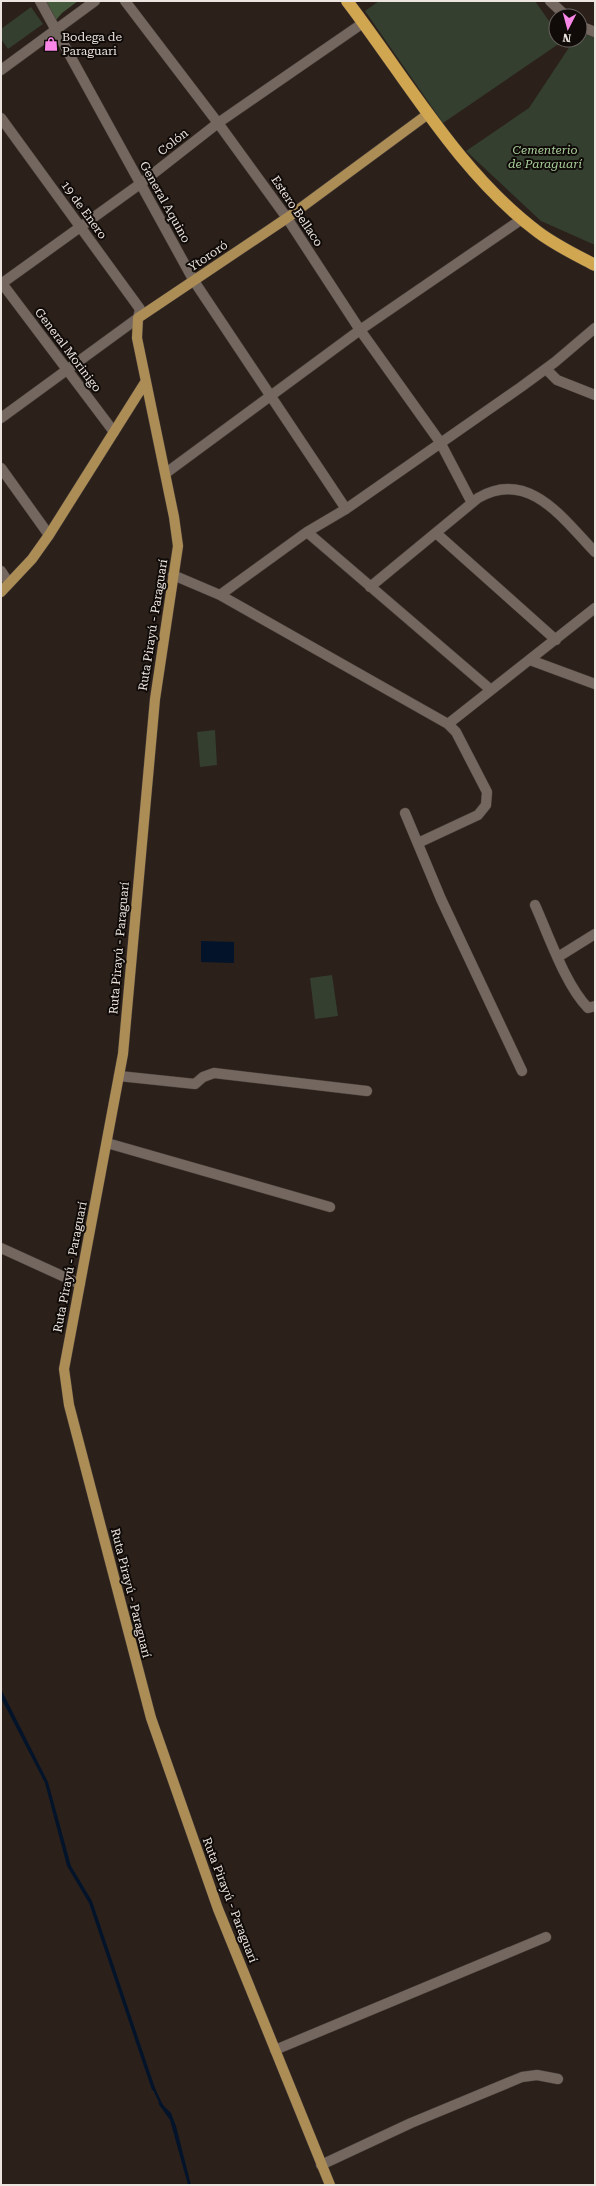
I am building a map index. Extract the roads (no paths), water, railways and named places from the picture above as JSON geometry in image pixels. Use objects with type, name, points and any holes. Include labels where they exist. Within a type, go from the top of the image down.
[{"type":"highway","points":[[348,1],[428,114],[472,168],[522,219],[544,236],[595,265]]},
{"type":"main road","name":"Ytororó","points":[[138,318],[287,218],[428,114]]},
{"type":"main road","name":"Ruta Pirayú - Paraguarí","points":[[138,318],[137,338],[166,473],[178,546],[155,699],[131,977],[119,1076],[64,1369],[68,1405],[151,1718],[218,1909],[330,2185]]},
{"type":"main road","points":[[1,592],[32,559],[146,381]]},
{"type":"street","name":"General Aquino","points":[[40,1],[194,281],[346,509]]},
{"type":"street","points":[[1,70],[95,1]]},
{"type":"street","name":"Estero Bellaco","points":[[125,1],[218,123],[287,218],[360,330],[440,442],[472,504]]},
{"type":"street","points":[[550,1],[557,8]]},
{"type":"street","name":"Colón","points":[[1,283],[140,184],[218,123],[363,24]]},
{"type":"street","name":"19 de Enero","points":[[1,118],[140,309],[138,318]]},
{"type":"street","points":[[166,473],[360,330],[522,219]]},
{"type":"street","name":"General Morinigo","points":[[1,283],[114,432]]},
{"type":"street","name":"Ytororó","points":[[1,418],[138,318]]},
{"type":"street","points":[[220,595],[307,532],[346,509],[546,369],[595,328]]},
{"type":"street","points":[[546,369],[557,380],[595,395]]},
{"type":"street","points":[[1,468],[49,534]]},
{"type":"street","points":[[370,587],[486,493],[506,488],[529,492],[545,501],[595,552]]},
{"type":"street","points":[[307,532],[491,690]]},
{"type":"street","points":[[436,533],[556,640]]},
{"type":"street","points":[[1,571],[10,583]]},
{"type":"street","points":[[173,575],[220,595],[448,724],[456,732],[487,792],[486,805],[478,815],[418,843]]},
{"type":"street","points":[[448,724],[595,608]]},
{"type":"street","points":[[530,660],[595,684]]},
{"type":"street","points":[[406,812],[441,899],[522,1071]]},
{"type":"street","points":[[535,905],[558,957],[580,1000],[588,1008],[595,1006]]},
{"type":"street","points":[[558,957],[595,934]]},
{"type":"street","points":[[119,1076],[195,1084],[203,1077],[214,1073],[367,1091]]},
{"type":"street","points":[[107,1143],[330,1207]]},
{"type":"street","points":[[1,1248],[80,1284]]},
{"type":"street","points":[[275,2050],[546,1937]]},
{"type":"street","points":[[321,2165],[411,2122],[522,2077],[537,2075],[558,2078]]},
{"type":"water","points":[[201,941],[234,942],[234,963],[201,962]]},
{"type":"water","points":[[1,1689],[48,1782],[71,1866],[92,1901],[156,2091],[152,2090],[89,1903],[67,1866],[45,1783],[1,1698]]},
{"type":"water","points":[[158,2103],[162,2104],[171,2113],[176,2126],[191,2185],[188,2185],[170,2120]]},
{"type":"waterway","points":[[154,2089],[162,2106]]},
{"type":"place","name":"Bodega de Paraguari","points":[[51,44]]},
{"type":"park label","name":"Cementerio de Paraguarí","points":[[545,157]]}]
